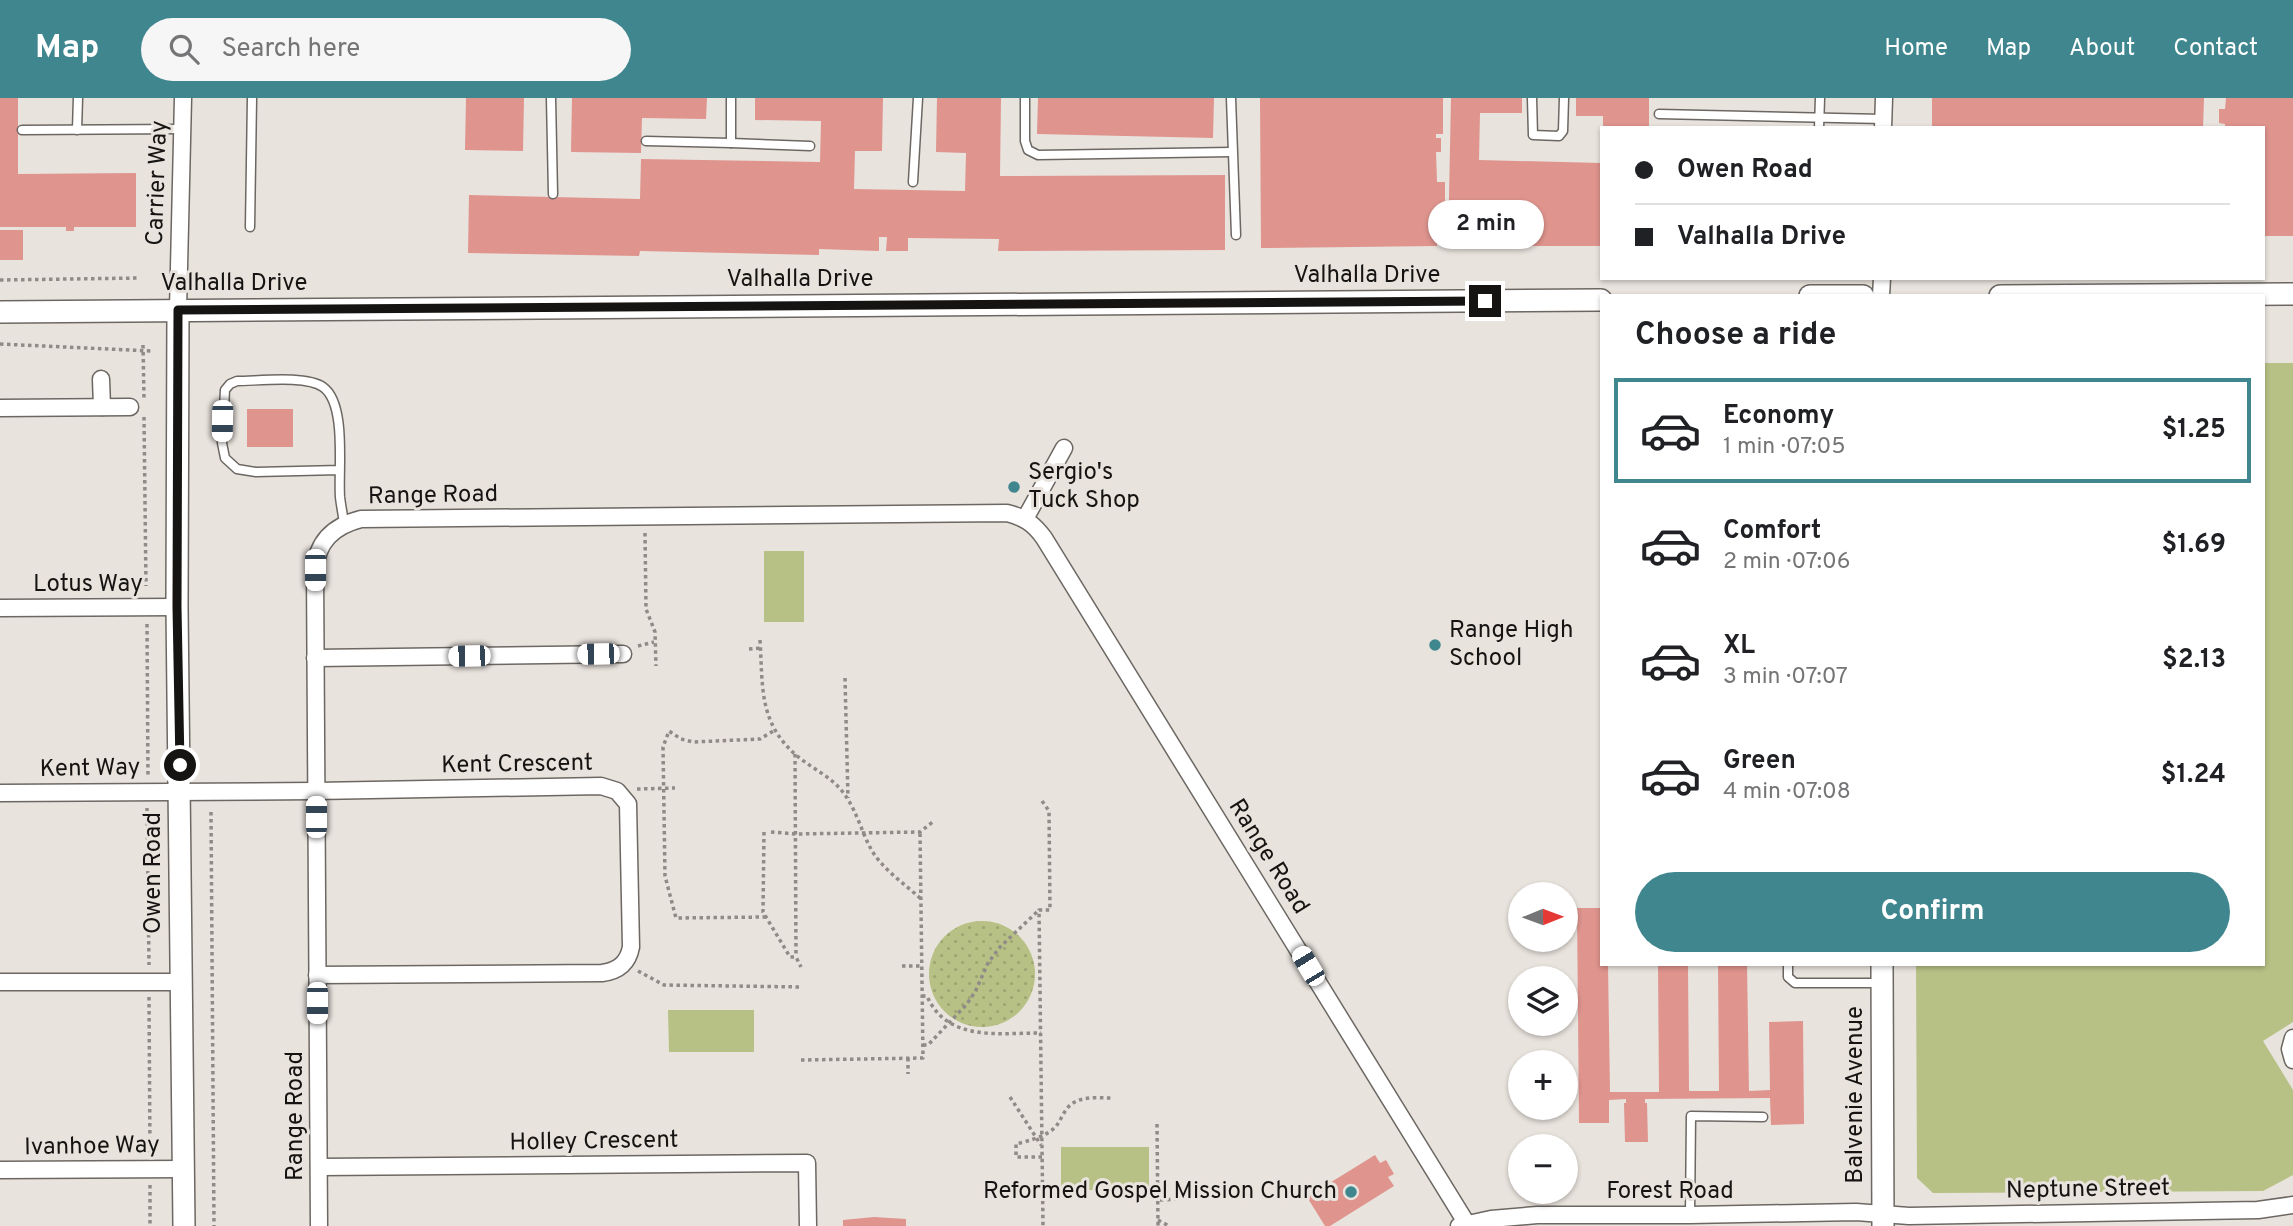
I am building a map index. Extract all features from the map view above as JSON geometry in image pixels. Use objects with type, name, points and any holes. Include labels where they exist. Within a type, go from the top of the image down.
[{"type":"main road","points":[[2265,294],[2293,294]]},
{"type":"main road","name":"Valhalla Drive","points":[[0,312],[1600,300]]},
{"type":"main road","name":"Owen Road","points":[[178,310],[177,607],[184,1226]]},
{"type":"main road","name":"Balvenie Avenue","points":[[1882,974],[1883,1220]]},
{"type":"street","name":"Carrier Way","points":[[178,310],[183,98]]},
{"type":"street","points":[[1883,123],[1884,98]]},
{"type":"street","points":[[101,379],[102,407]]},
{"type":"street","points":[[0,408],[130,407]]},
{"type":"street","points":[[1025,519],[1064,447]]},
{"type":"street","name":"Range Road","points":[[319,1226],[316,559],[318,549],[326,537],[344,524],[360,519],[981,513],[1007,513],[1025,519],[1036,527],[1463,1225]]},
{"type":"street","name":"Lotus Way","points":[[0,608],[177,607]]},
{"type":"street","points":[[315,658],[630,650]]},
{"type":"street","name":"Kent Crescent","points":[[180,791],[601,786],[617,791],[628,804],[630,813],[631,947],[624,963]]},
{"type":"street","name":"Kent Way","points":[[0,793],[180,791]]},
{"type":"street","points":[[317,975],[602,973],[610,972],[624,963]]},
{"type":"street","points":[[0,982],[181,982]]},
{"type":"street","points":[[2293,1038],[2290,1049],[2293,1060]]},
{"type":"street","name":"Holley Crescent","points":[[319,1167],[807,1163],[808,1226]]},
{"type":"street","name":"Ivanhoe Way","points":[[0,1170],[183,1169]]},
{"type":"street","name":"Neptune Street","points":[[1883,1220],[1909,1216],[2154,1218],[2293,1205]]},
{"type":"street","name":"Forest Road","points":[[1463,1225],[1491,1219],[1537,1215],[1856,1212],[1883,1220]]},
{"type":"lane","points":[[77,130],[78,98]]},
{"type":"lane","points":[[250,228],[252,98]]},
{"type":"lane","points":[[551,98],[553,194]]},
{"type":"lane","points":[[731,98],[731,143]]},
{"type":"lane","points":[[914,183],[918,98]]},
{"type":"lane","points":[[1025,98],[1024,141],[1028,150],[1038,155],[1232,152]]},
{"type":"lane","points":[[1231,98],[1236,235]]},
{"type":"lane","points":[[1532,98],[1533,135],[1559,136],[1563,131],[1564,98]]},
{"type":"lane","points":[[1819,126],[1820,98]]},
{"type":"lane","points":[[1658,114],[1819,118],[1883,123]]},
{"type":"lane","points":[[22,130],[183,129]]},
{"type":"lane","points":[[646,141],[810,146]]},
{"type":"lane","points":[[340,470],[256,472],[237,469],[225,458],[222,443],[225,390],[237,381],[304,381],[322,386],[331,396],[339,424],[340,470],[340,497],[344,524]]},
{"type":"lane","points":[[1788,966],[1788,977],[1795,983],[1882,974]]},
{"type":"lane","points":[[1690,1215],[1691,1116],[1763,1117]]},
{"type":"path","points":[[0,280],[140,278]]},
{"type":"path","points":[[0,344],[143,348],[151,351]]},
{"type":"path","points":[[143,348],[146,586]]},
{"type":"path","points":[[645,531],[646,609],[655,632],[656,666]]},
{"type":"path","points":[[147,622],[148,778]]},
{"type":"path","points":[[760,640],[762,698],[775,730],[795,754],[829,779],[848,799],[873,852],[921,899]]},
{"type":"path","points":[[630,650],[655,641]]},
{"type":"path","points":[[749,649],[761,648]]},
{"type":"path","points":[[845,678],[848,799]]},
{"type":"path","points":[[766,917],[676,918],[665,876],[663,747],[669,731],[692,742],[760,739],[775,730]]},
{"type":"path","points":[[795,754],[796,957],[801,967]]},
{"type":"path","points":[[635,789],[676,788]]},
{"type":"path","points":[[923,1045],[928,1045],[966,1005],[988,963],[1000,947],[1039,910],[1050,910],[1049,811],[1042,801]]},
{"type":"path","points":[[147,806],[149,966]]},
{"type":"path","points":[[211,812],[214,1226]]},
{"type":"path","points":[[771,832],[920,832],[934,821]]},
{"type":"path","points":[[764,832],[763,912],[790,957],[796,957]]},
{"type":"path","points":[[801,1060],[923,1058],[920,832]]},
{"type":"path","points":[[1039,910],[1043,1226]]},
{"type":"path","points":[[624,963],[664,985],[801,987]]},
{"type":"path","points":[[902,967],[922,966]]},
{"type":"path","points":[[148,995],[150,1156]]},
{"type":"path","points":[[922,996],[927,996],[932,1007],[948,1022],[963,1030],[982,1033],[1041,1033]]},
{"type":"path","points":[[1040,1016],[1049,1016]]},
{"type":"path","points":[[908,1059],[908,1074]]},
{"type":"path","points":[[1010,1097],[1042,1146]]},
{"type":"path","points":[[1042,1157],[1016,1157],[1016,1144],[1056,1127],[1067,1108],[1075,1101],[1085,1098],[1113,1098]]},
{"type":"path","points":[[1157,1124],[1158,1226]]},
{"type":"path","points":[[1008,1155],[1016,1150]]},
{"type":"path","points":[[150,1183],[150,1226]]},
{"type":"path","points":[[1159,1200],[1178,1199]]},
{"type":"path","points":[[1158,1220],[1169,1226]]},
{"type":"green space","points":[[2265,363],[2293,363],[2293,1022],[2263,1041],[2293,1090],[2293,1175],[2263,1191],[1933,1193],[1917,1178],[1916,966],[2265,966]]},
{"type":"green space","points":[[764,551],[804,551],[804,622],[764,622]]},
{"type":"green space","points":[[982,921],[1002,925],[1020,936],[1031,954],[1035,974],[1031,994],[1020,1012],[1002,1023],[982,1027],[962,1023],[944,1012],[933,994],[929,974],[933,954],[944,936],[962,925]]},
{"type":"green space","points":[[668,1010],[754,1010],[754,1052],[669,1052]]},
{"type":"green space","points":[[1061,1147],[1149,1147],[1149,1190],[1061,1190]]},
{"type":"building","points":[[0,98],[18,98],[18,174],[136,173],[136,227],[74,227],[74,231],[66,231],[66,227],[0,227]]},
{"type":"building","points":[[466,98],[524,98],[523,151],[465,150]]},
{"type":"building","points":[[572,98],[707,98],[706,119],[642,118],[641,153],[571,152]]},
{"type":"building","points":[[755,98],[883,98],[882,151],[855,151],[854,189],[965,191],[966,153],[936,152],[937,98],[1001,98],[1000,176],[1225,175],[1225,250],[998,251],[999,239],[908,238],[908,251],[886,251],[887,237],[879,237],[879,251],[819,249],[819,255],[640,251],[639,256],[468,253],[469,195],[640,199],[641,159],[820,162],[821,121],[755,120]]},
{"type":"building","points":[[1038,98],[1214,98],[1213,138],[1037,134]]},
{"type":"building","points":[[1260,98],[1443,98],[1443,134],[1436,134],[1436,138],[1441,138],[1441,152],[1436,152],[1437,182],[1445,182],[1445,225],[1437,225],[1437,246],[1261,248]]},
{"type":"building","points":[[1451,98],[1522,98],[1522,113],[1480,113],[1479,160],[1600,163],[1600,246],[1448,246]]},
{"type":"building","points":[[1576,98],[1649,98],[1649,126],[1603,126],[1603,116],[1576,116]]},
{"type":"building","points":[[1932,98],[2204,98],[2203,126],[1932,126]]},
{"type":"building","points":[[2226,98],[2293,98],[2293,236],[2265,236],[2265,126],[2225,126],[2219,123],[2219,109],[2225,109]]},
{"type":"building","points":[[0,230],[23,230],[23,260],[0,260]]},
{"type":"building","points":[[247,409],[293,409],[293,447],[247,447]]},
{"type":"building","points":[[1578,908],[1600,908],[1600,966],[1608,966],[1610,1092],[1659,1092],[1658,966],[1688,966],[1689,1091],[1719,1091],[1718,966],[1747,966],[1749,1091],[1770,1090],[1769,1022],[1803,1021],[1804,1124],[1771,1125],[1770,1098],[1645,1099],[1648,1142],[1625,1142],[1626,1099],[1609,1100],[1609,1123],[1579,1123]]},
{"type":"building","name":"Reformed Gospel Mission Church","points":[[1375,1155],[1380,1163],[1386,1160],[1394,1174],[1388,1177],[1394,1186],[1330,1226],[1325,1226],[1307,1197]]},
{"type":"building","points":[[874,1217],[906,1219],[906,1226],[843,1226],[843,1220]]},
{"type":"place","name":"Sergio's Tuck Shop","points":[[1014,487]]},
{"type":"place","name":"Range High School","points":[[1435,645]]},
{"type":"place","name":"Reformed Gospel Mission Church","points":[[1351,1192]]},
{"type":"route","points":[[180,765],[177,607],[178,310],[1485,301]]}]
